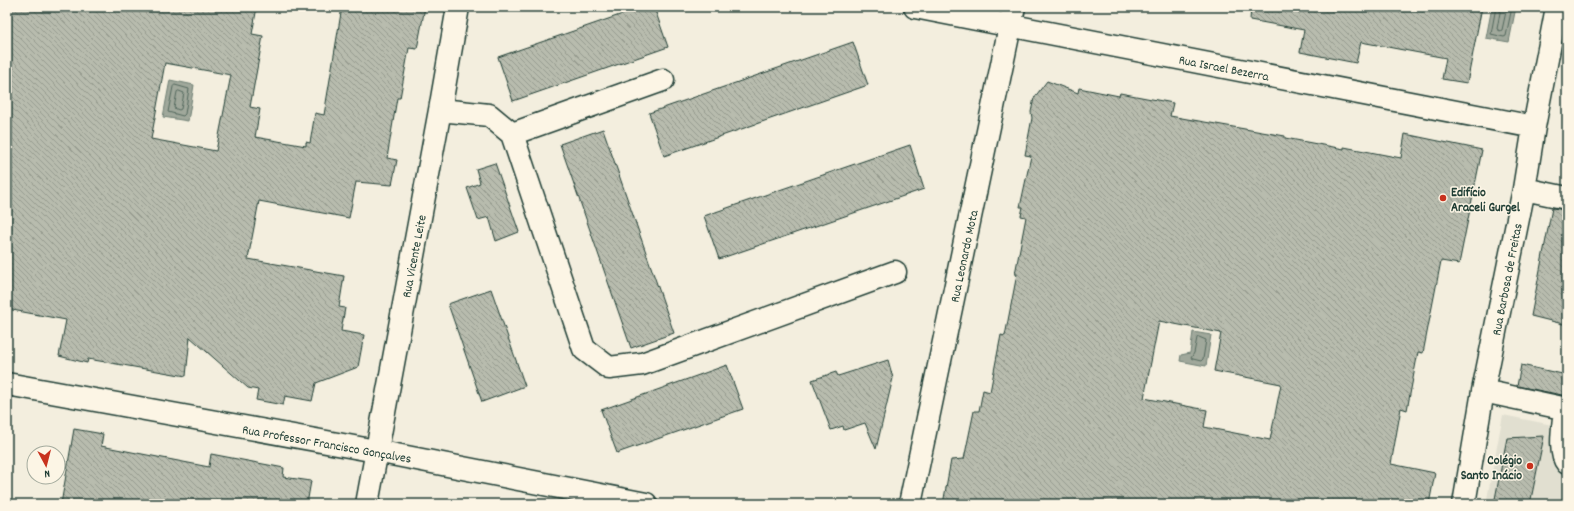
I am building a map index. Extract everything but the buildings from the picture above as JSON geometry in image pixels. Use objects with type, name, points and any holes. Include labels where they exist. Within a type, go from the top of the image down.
[{"type":"street","name":"Rua Vicente Leite","points":[[367,504],[458,7]]},
{"type":"street","name":"Rua Israel Bezerra","points":[[915,7],[1013,16],[1534,127]]},
{"type":"street","name":"Rua Barbosa de Freitas","points":[[1464,504],[1483,391],[1524,189],[1534,127],[1557,7]]},
{"type":"street","name":"Rua Leonardo Mota","points":[[910,504],[1013,16]]},
{"type":"street","points":[[512,134],[664,80]]},
{"type":"street","points":[[440,110],[489,115],[512,134],[584,349],[609,368],[642,364],[896,272]]},
{"type":"street","points":[[1524,189],[1567,198]]},
{"type":"street","name":"Rua Professor Francisco Gonçalves","points":[[7,384],[376,451],[646,504]]},
{"type":"street","points":[[1483,391],[1566,408],[1562,447],[1564,460],[1567,463]]},
{"type":"shaded area","name":"Colégio Santo Inácio","points":[[1503,415],[1567,428],[1567,504],[1486,504]]},
{"type":"water","points":[[1492,7],[1516,7],[1509,42],[1486,38]]},
{"type":"water","points":[[170,80],[194,85],[188,121],[163,117]]},
{"type":"water","points":[[1193,332],[1211,335],[1206,366],[1180,361],[1181,355],[1190,353]]},
{"type":"place","name":"Edifício Araceli Gurgel","points":[[1443,198]]},
{"type":"place","name":"Colégio Santo Inácio","points":[[1530,466]]}]
